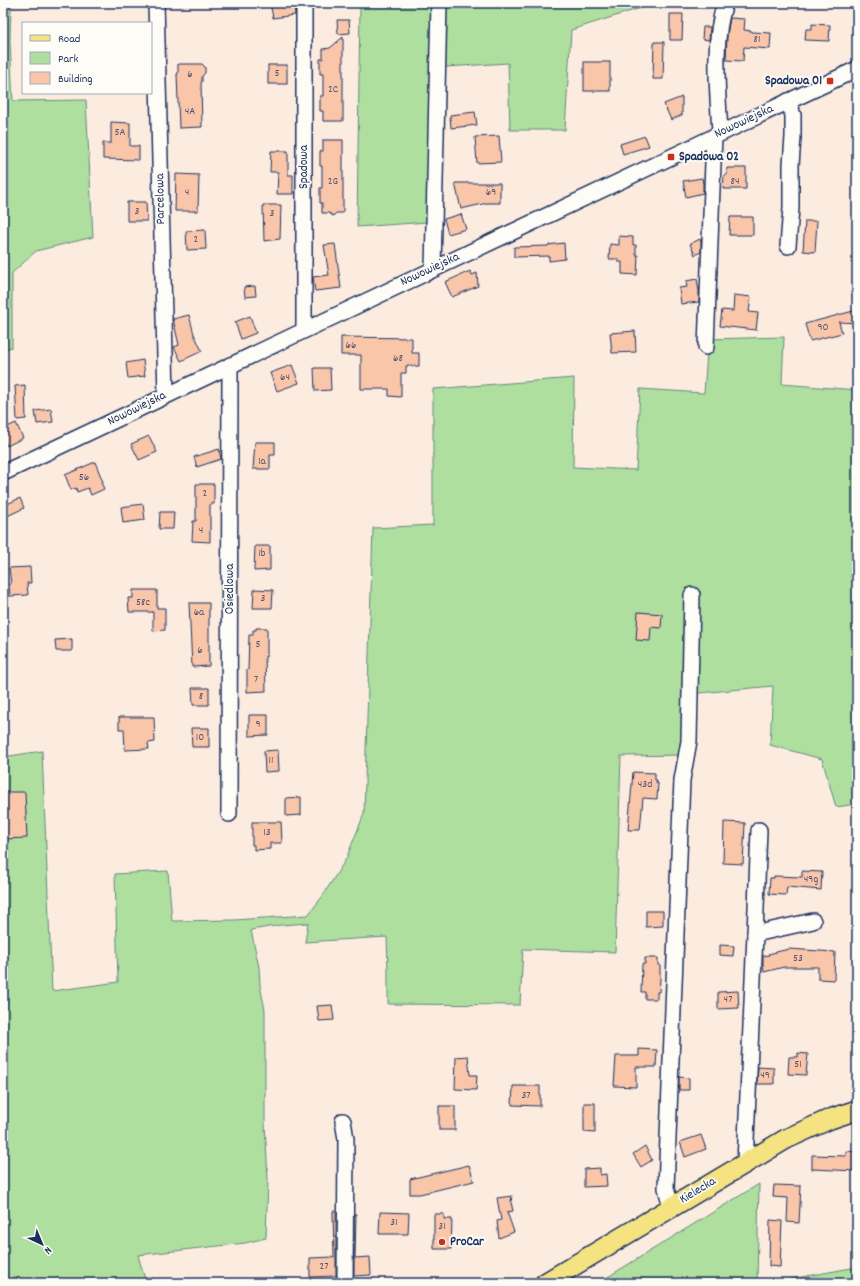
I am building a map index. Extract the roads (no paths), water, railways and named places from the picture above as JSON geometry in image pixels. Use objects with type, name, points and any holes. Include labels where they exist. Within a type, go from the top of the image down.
[{"type":"main road","name":"Kielecka","points":[[545,1283],[670,1207],[786,1140],[830,1119],[857,1110]]},
{"type":"street","name":"Parcelowa","points":[[156,3],[166,395]]},
{"type":"street","name":"Spadowa","points":[[304,3],[304,330]]},
{"type":"street","points":[[433,269],[439,3]]},
{"type":"street","points":[[706,347],[717,135],[717,58],[721,14],[725,3]]},
{"type":"street","name":"Nowowiejska","points":[[3,473],[857,69]]},
{"type":"street","points":[[788,101],[794,115],[794,137],[791,165],[791,208],[788,246]]},
{"type":"street","name":"Osiedlowa","points":[[229,814],[230,365]]},
{"type":"street","points":[[670,1207],[666,1188],[682,780],[689,741],[692,595]]},
{"type":"street","points":[[745,1163],[758,830]]},
{"type":"street","points":[[755,934],[813,921]]},
{"type":"street","points":[[343,1121],[346,1139],[345,1283]]},
{"type":"place","name":"Spadowa 01","points":[[830,81]]},
{"type":"place","name":"Spadowa 02","points":[[671,157]]},
{"type":"place","name":"ProCar","points":[[442,1242]]}]
